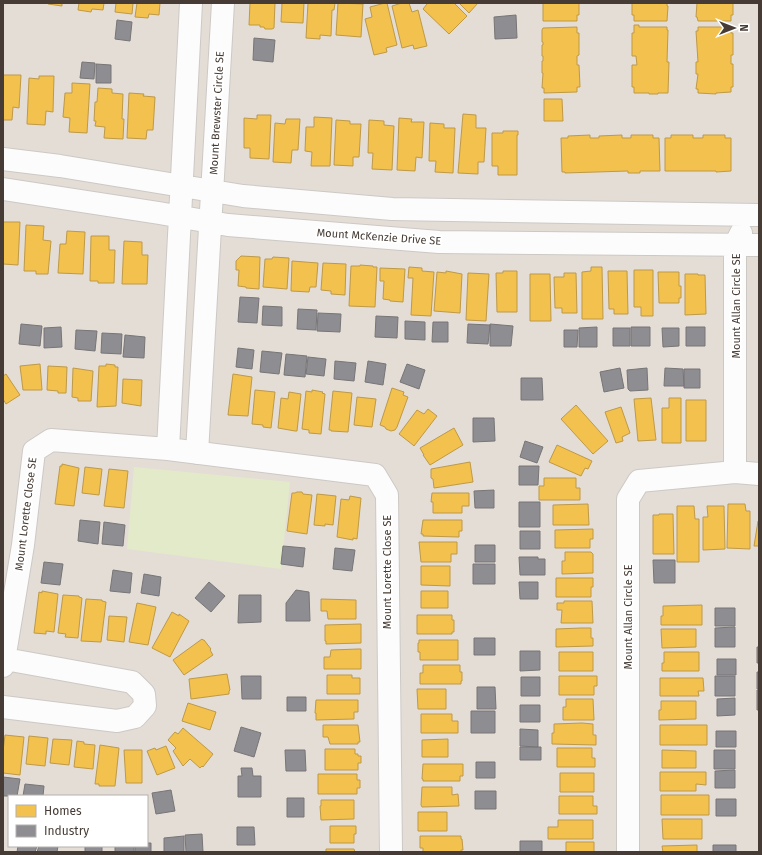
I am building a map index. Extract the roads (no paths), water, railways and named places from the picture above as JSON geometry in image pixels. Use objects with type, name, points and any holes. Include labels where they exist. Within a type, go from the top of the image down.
[{"type":"street","points":[[168,449],[191,3]]},
{"type":"street","name":"Mount Brewster Circle SE","points":[[210,223],[223,3]]},
{"type":"street","points":[[3,159],[60,166],[242,196],[392,209],[754,215],[759,236]]},
{"type":"street","name":"Mount McKenzie Drive SE","points":[[3,189],[159,213],[210,223],[439,242],[759,244]]},
{"type":"street","name":"Mount Allan Circle SE","points":[[735,472],[735,245],[754,215]]},
{"type":"street","points":[[197,453],[210,223]]},
{"type":"street","name":"Mount Lorette Close SE","points":[[4,663],[23,545],[34,451],[51,440],[168,449],[375,475],[387,495],[391,852]]},
{"type":"street","name":"Mount Allan Circle SE","points":[[628,852],[628,499],[639,481],[735,472],[759,474]]},
{"type":"street","points":[[3,707],[117,721],[135,718],[145,706],[144,694],[132,682],[4,663]]}]
